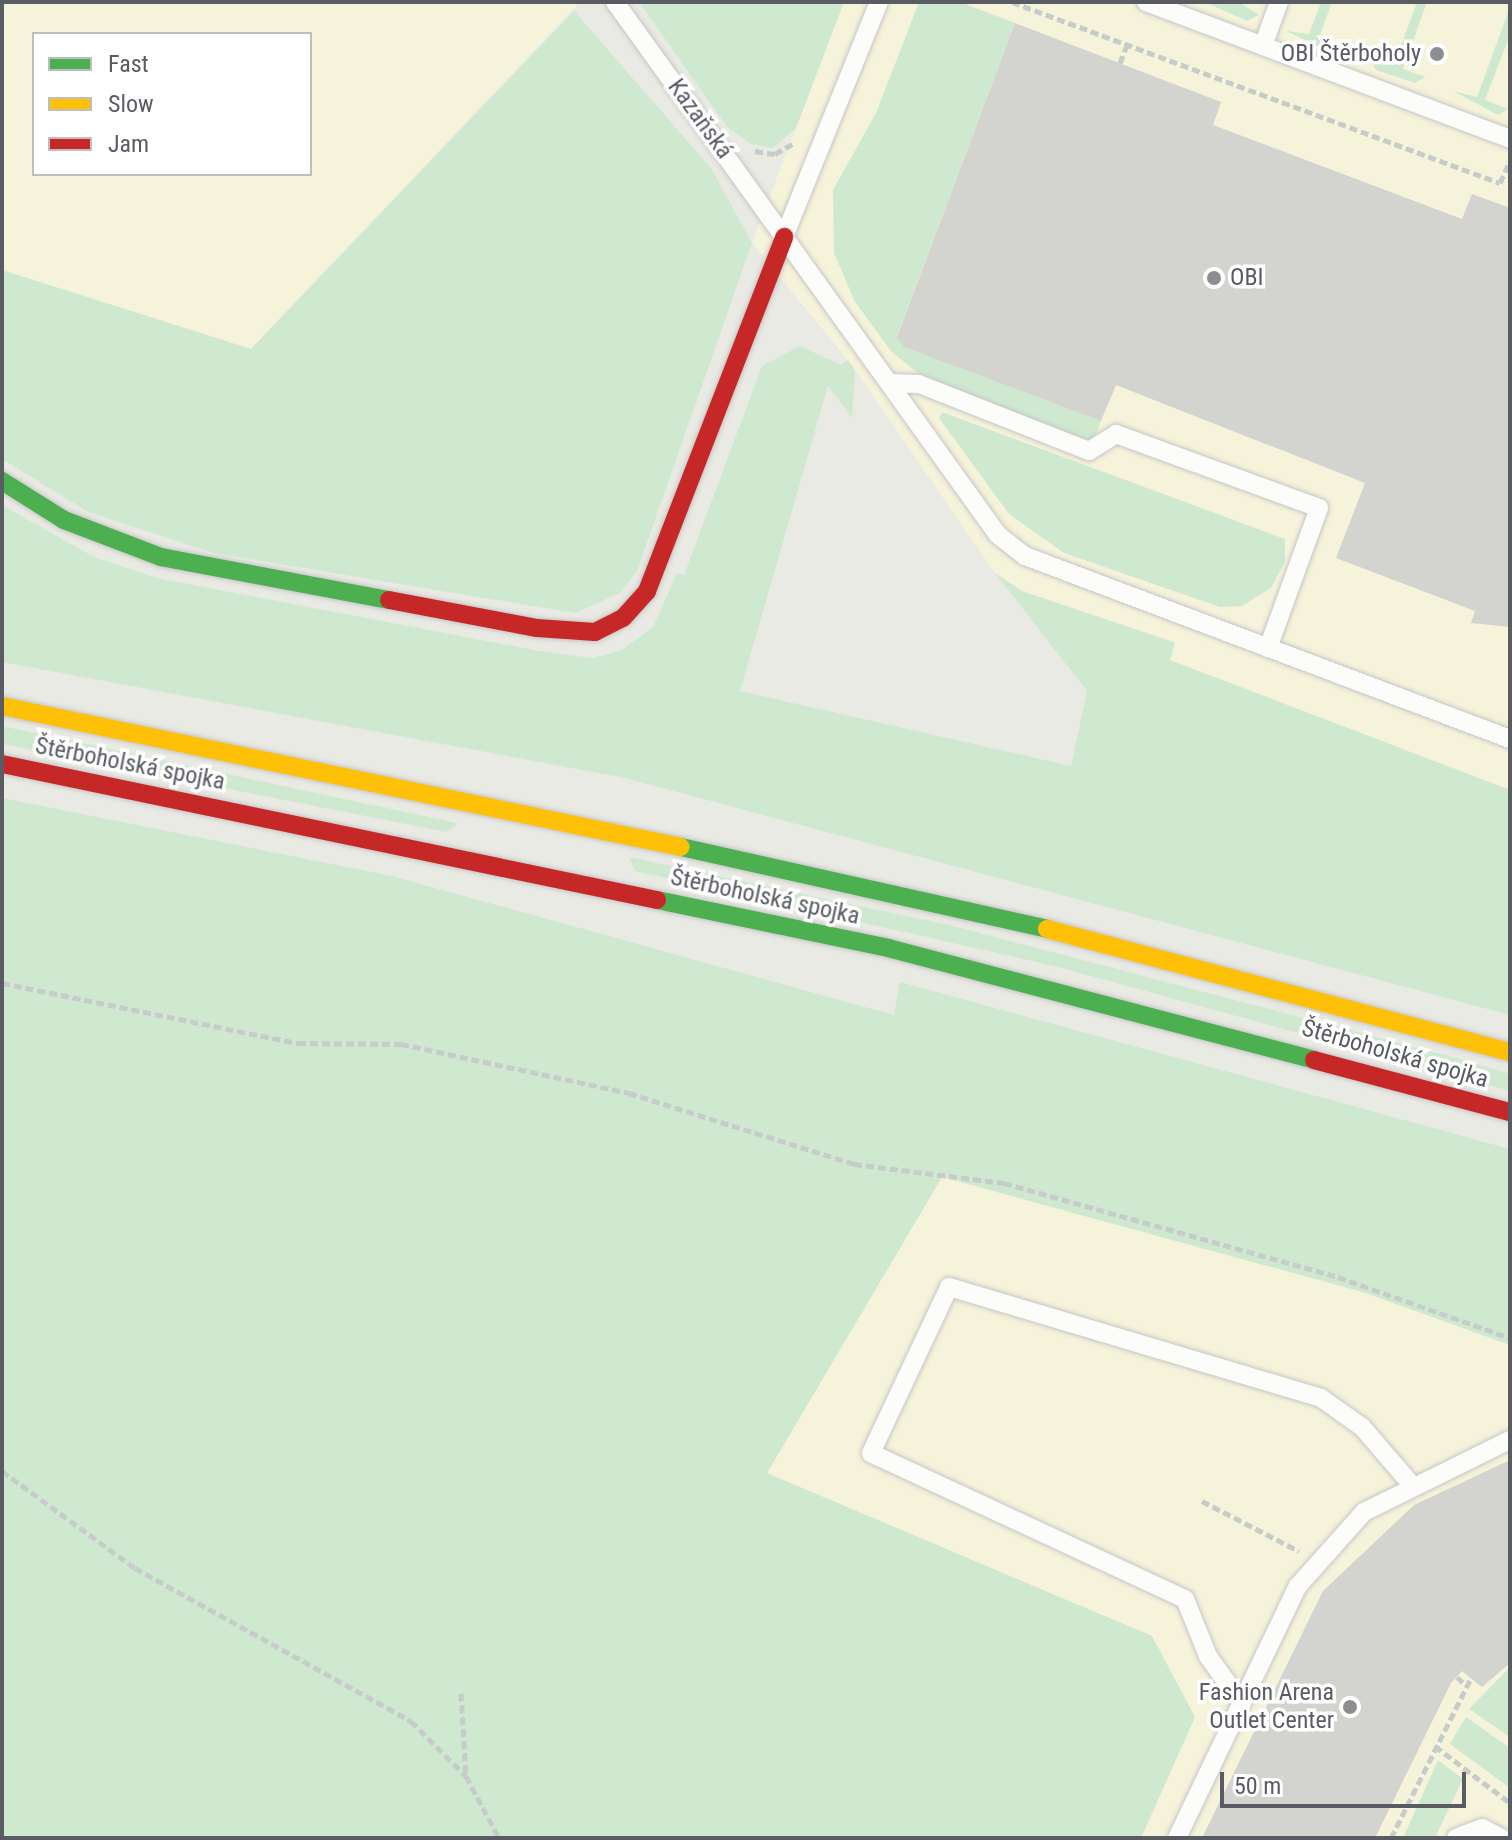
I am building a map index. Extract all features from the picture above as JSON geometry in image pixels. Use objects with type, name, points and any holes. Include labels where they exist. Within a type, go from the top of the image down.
[{"type":"main road","points":[[2,481],[78,527],[161,557],[537,628],[595,632],[623,618],[647,591],[784,237]]},
{"type":"main road","name":"Štěrboholská spojka","points":[[2,705],[959,905],[1510,1052]]},
{"type":"main road","name":"Štěrboholská spojka","points":[[2,764],[888,948],[1510,1112]]},
{"type":"lane","name":"Kazaňská","points":[[615,2],[998,535],[1025,556],[1510,739]]},
{"type":"lane","points":[[784,237],[879,2]]},
{"type":"lane","points":[[1146,2],[1510,139]]},
{"type":"lane","points":[[1263,46],[1279,2]]},
{"type":"lane","points":[[889,383],[919,384],[1089,451],[1116,434],[1319,508],[1268,648]]},
{"type":"lane","points":[[1241,1702],[1208,1656],[1185,1599],[871,1453],[949,1287],[1321,1398],[1362,1427],[1411,1484]]},
{"type":"lane","points":[[1177,1838],[1298,1586],[1364,1512],[1411,1484],[1510,1440]]},
{"type":"lane","points":[[1458,1836],[1482,1828],[1502,1838]]},
{"type":"lane","points":[[1458,1836],[1489,1838]]},
{"type":"path","points":[[1012,2],[1500,183],[1510,163]]},
{"type":"path","points":[[1120,63],[1127,45]]},
{"type":"path","points":[[745,147],[775,154],[799,136]]},
{"type":"path","points":[[2,983],[298,1043],[401,1044],[629,1093],[854,1164],[1034,1192],[1338,1277],[1510,1338]]},
{"type":"path","points":[[2,1471],[135,1568],[411,1721],[466,1776],[499,1838]]},
{"type":"path","points":[[1202,1501],[1318,1564]]},
{"type":"path","points":[[1457,1677],[1466,1685]]},
{"type":"path","points":[[1391,1838],[1471,1678]]},
{"type":"path","points":[[461,1693],[466,1776]]},
{"type":"path","points":[[1435,1746],[1510,1803]]},
{"type":"shaded area","points":[[2,2],[580,2],[251,349],[2,270]]},
{"type":"shaded area","points":[[844,2],[1510,2],[1510,790],[1169,660],[1175,642],[1022,591],[995,573],[848,360],[752,243]]},
{"type":"shaded area","points":[[942,1177],[1363,1292],[1510,1345],[1510,1838],[1141,1838],[1195,1717],[767,1473]]},
{"type":"green space","points":[[639,2],[844,2],[796,128],[773,148],[751,144],[727,127]]},
{"type":"green space","points":[[919,2],[960,2],[1015,23],[897,336],[905,347],[1101,421],[1093,442],[926,380],[891,351],[855,302],[834,253],[833,190],[876,113]]},
{"type":"green space","points":[[1205,2],[1239,2],[1259,15],[1247,21]]},
{"type":"green space","points":[[1321,2],[1332,2],[1319,38],[1341,46],[1333,53],[1286,31],[1309,34]]},
{"type":"green space","points":[[1417,2],[1427,2],[1403,69],[1425,77],[1415,83],[1376,70],[1370,59],[1394,65]]},
{"type":"green space","points":[[1510,7],[1510,35],[1485,100],[1508,109],[1498,115],[1453,91],[1477,97]]},
{"type":"green space","points":[[574,11],[711,168],[752,243],[637,571],[620,593],[575,613],[214,553],[88,512],[2,459],[2,270],[251,349]]},
{"type":"green space","points":[[800,346],[841,365],[848,360],[855,370],[852,418],[828,386],[740,691],[1071,766],[1087,691],[995,573],[1022,591],[1175,643],[1170,660],[1510,790],[1510,1015],[625,778],[2,662],[2,505],[94,557],[157,578],[539,651],[592,658],[620,651],[653,627],[677,573],[684,575],[762,366]]},
{"type":"green space","points":[[942,412],[1285,539],[1285,562],[1271,588],[1242,606],[1220,607],[1064,553],[1009,514],[939,418]]},
{"type":"green space","points":[[2,726],[457,823],[446,832],[2,744]]},
{"type":"green space","points":[[2,798],[392,876],[894,1015],[900,982],[1510,1149],[1510,1345],[1363,1292],[942,1177],[767,1473],[1152,1636],[1195,1717],[1141,1838],[2,1838]]},
{"type":"green space","points":[[629,857],[949,925],[1471,1062],[1510,1074],[1510,1091],[1054,966],[635,871]]},
{"type":"green space","points":[[1510,1667],[1510,1737],[1469,1709]]},
{"type":"green space","points":[[1466,1717],[1510,1748],[1510,1788],[1450,1744]]},
{"type":"green space","points":[[1438,1760],[1463,1779],[1435,1838],[1403,1838]]},
{"type":"building","name":"OBI","points":[[1015,23],[1221,102],[1213,125],[1462,219],[1472,194],[1510,208],[1510,627],[1471,623],[1475,611],[1336,558],[1365,483],[1116,385],[1101,421],[904,347],[897,337]]},
{"type":"building","points":[[1510,1460],[1510,1663],[1482,1687],[1462,1671],[1451,1683],[1375,1838],[1202,1838],[1323,1591],[1414,1505]]},
{"type":"traffic: fast","points":[[2,481],[64,520],[161,557],[389,600]]},
{"type":"traffic: fast","points":[[681,847],[1047,929]]},
{"type":"traffic: fast","points":[[657,900],[888,948],[1314,1060]]},
{"type":"traffic: slow","points":[[2,706],[681,847]]},
{"type":"traffic: slow","points":[[1047,929],[1510,1052]]},
{"type":"traffic: jam","points":[[389,600],[537,628],[595,632],[623,618],[647,591],[784,237]]},
{"type":"traffic: jam","points":[[2,764],[657,900]]},
{"type":"traffic: jam","points":[[1314,1060],[1510,1112]]},
{"type":"place","name":"OBI Štěrboholy","points":[[1437,54]]},
{"type":"place","name":"OBI","points":[[1214,278]]},
{"type":"place","name":"Fashion Arena Outlet Center","points":[[1350,1707]]}]
